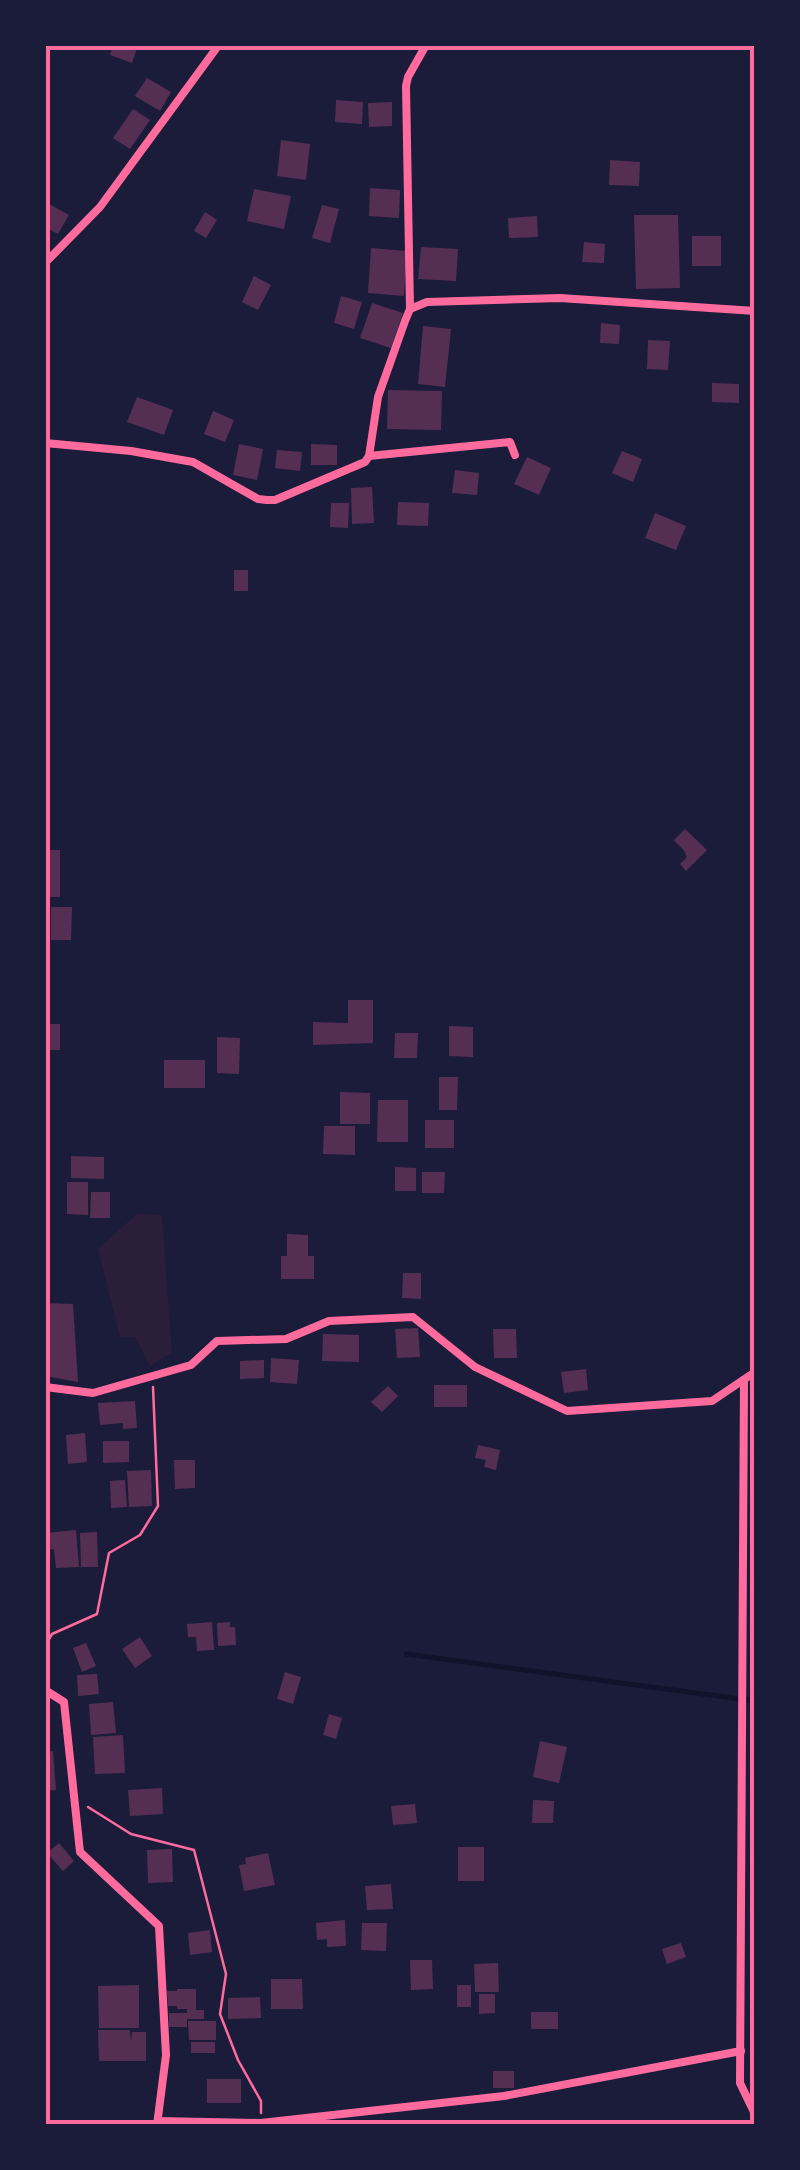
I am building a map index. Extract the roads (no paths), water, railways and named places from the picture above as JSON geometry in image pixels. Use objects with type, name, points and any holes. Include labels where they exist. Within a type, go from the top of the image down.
[{"type":"street","points":[[45,263],[100,207],[222,45]]},
{"type":"street","points":[[45,442],[192,462],[258,499],[267,500],[365,462],[378,397],[410,308],[406,86],[426,45]]},
{"type":"street","points":[[410,308],[426,302],[560,298],[755,311]]},
{"type":"street","points":[[369,456],[510,442],[515,454]]},
{"type":"street","points":[[45,1387],[93,1393],[191,1365],[217,1341],[286,1338],[329,1321],[413,1317],[476,1367],[567,1411],[712,1401],[755,1372]]},
{"type":"street","points":[[744,1380],[740,2082],[755,2114]]},
{"type":"street","points":[[45,1690],[64,1702],[80,1852],[159,1926],[166,2055],[158,2123],[261,2123],[504,2096],[741,2051]]},
{"type":"waterway","points":[[406,1654],[755,1701]]}]
